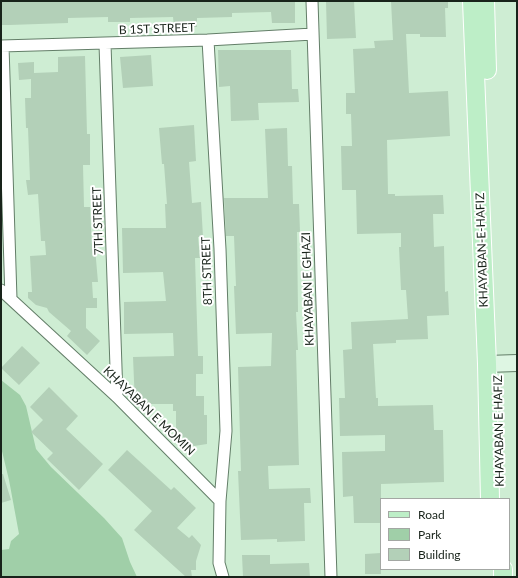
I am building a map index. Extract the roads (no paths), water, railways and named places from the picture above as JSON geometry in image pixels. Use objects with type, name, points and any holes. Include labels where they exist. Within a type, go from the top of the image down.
[{"type":"main road","name":"KHAYABAN-E-HAFIZ","points":[[472,1],[492,364]]},
{"type":"main road","name":"KHAYABAN-E-HAFIZ","points":[[485,1],[491,207],[492,364],[490,498]]},
{"type":"main road","points":[[492,364],[517,363]]},
{"type":"main road","name":"KHAYABAN E HAFIZ","points":[[492,364],[500,498]]},
{"type":"street","name":"KHAYABAN E GHAZI","points":[[312,1],[331,577]]},
{"type":"street","name":"B 1ST STREET","points":[[2,46],[105,44],[313,34]]},
{"type":"street","name":"8TH STREET","points":[[208,40],[220,249],[226,431],[220,501]]},
{"type":"street","name":"7TH STREET","points":[[105,44],[117,397]]},
{"type":"street","points":[[2,46],[11,299]]},
{"type":"street","name":"KHAYABAN E MOMIN","points":[[1,290],[117,397],[220,501]]},
{"type":"street","points":[[220,501],[218,563],[223,577]]}]
